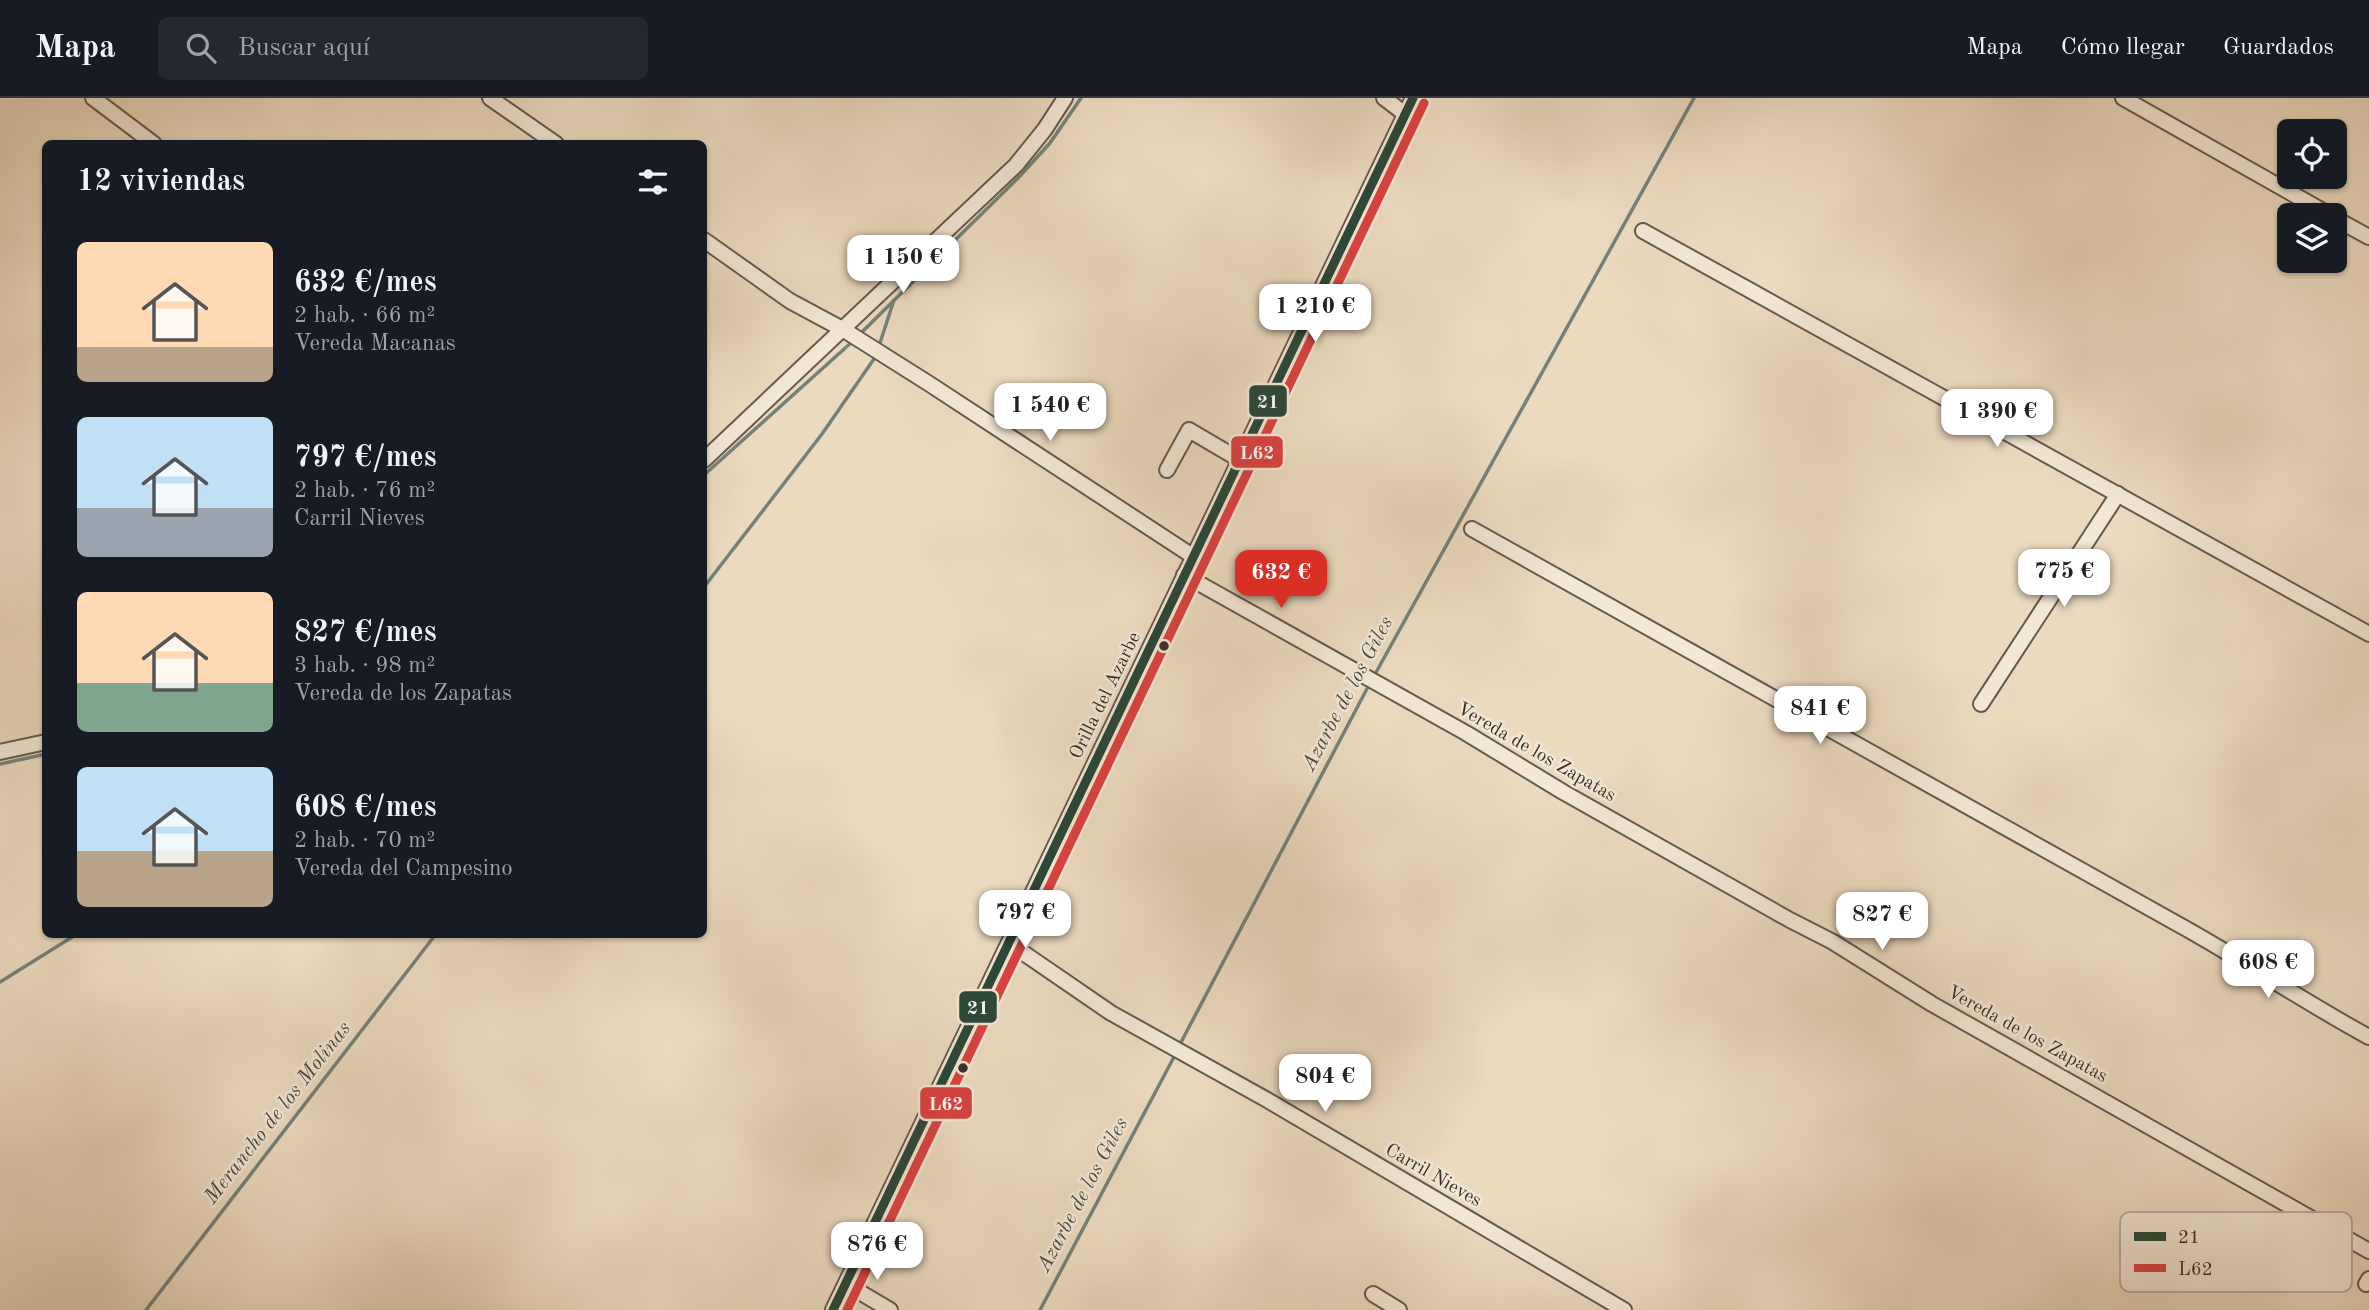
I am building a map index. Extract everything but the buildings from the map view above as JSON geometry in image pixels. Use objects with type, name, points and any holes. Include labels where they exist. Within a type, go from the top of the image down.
[{"type":"street","points":[[93,98],[149,140]]},
{"type":"street","points":[[490,98],[550,140]]},
{"type":"street","points":[[707,457],[850,334],[929,245],[1016,165],[1045,129],[1065,98]]},
{"type":"street","points":[[1384,98],[1405,114]]},
{"type":"street","name":"Orilla del Azarbe","points":[[834,1310],[1413,98]]},
{"type":"street","points":[[2123,98],[2309,203]]},
{"type":"street","points":[[2347,225],[2369,237]]},
{"type":"street","points":[[1643,231],[2369,634]]},
{"type":"street","points":[[707,242],[790,301],[888,358],[1194,557]]},
{"type":"street","points":[[1167,470],[1189,430],[1240,460]]},
{"type":"street","points":[[1981,704],[2118,494]]},
{"type":"street","points":[[1472,530],[2186,928],[2298,998],[2369,1037]]},
{"type":"street","name":"Vereda de los Zapatas","points":[[1184,575],[1833,942],[1932,1004],[2300,1212]]},
{"type":"street","points":[[0,752],[42,743]]},
{"type":"street","name":"Carril Nieves","points":[[1009,943],[1111,1013],[1269,1101],[1624,1310]]},
{"type":"street","name":"Vereda de los Zapatas","points":[[2352,1241],[2369,1251]]},
{"type":"street","points":[[846,1284],[890,1310]]},
{"type":"street","points":[[1373,1294],[1399,1310]]},
{"type":"waterway","points":[[859,335],[1019,177],[1050,143],[1081,98]]},
{"type":"waterway","name":"Azarbe de los Giles","points":[[1374,676],[1694,98]]},
{"type":"waterway","name":"Merancho de los Molinas","points":[[879,346],[894,300]]},
{"type":"waterway","points":[[707,472],[853,341]]},
{"type":"waterway","name":"Merancho de los Molinas","points":[[707,583],[822,434],[876,356]]},
{"type":"waterway","name":"Azarbe de los Giles","points":[[1178,1048],[1370,683]]},
{"type":"waterway","points":[[0,764],[42,755]]},
{"type":"waterway","points":[[0,982],[71,938]]},
{"type":"waterway","name":"Merancho de los Molinas","points":[[146,1310],[433,938]]},
{"type":"waterway","name":"Azarbe de los Giles","points":[[1040,1310],[1175,1055]]},
{"type":"transit line","name":"21","points":[[833,1310],[1413,98]]},
{"type":"transit line","name":"L62","points":[[847,1310],[1424,103]]}]
